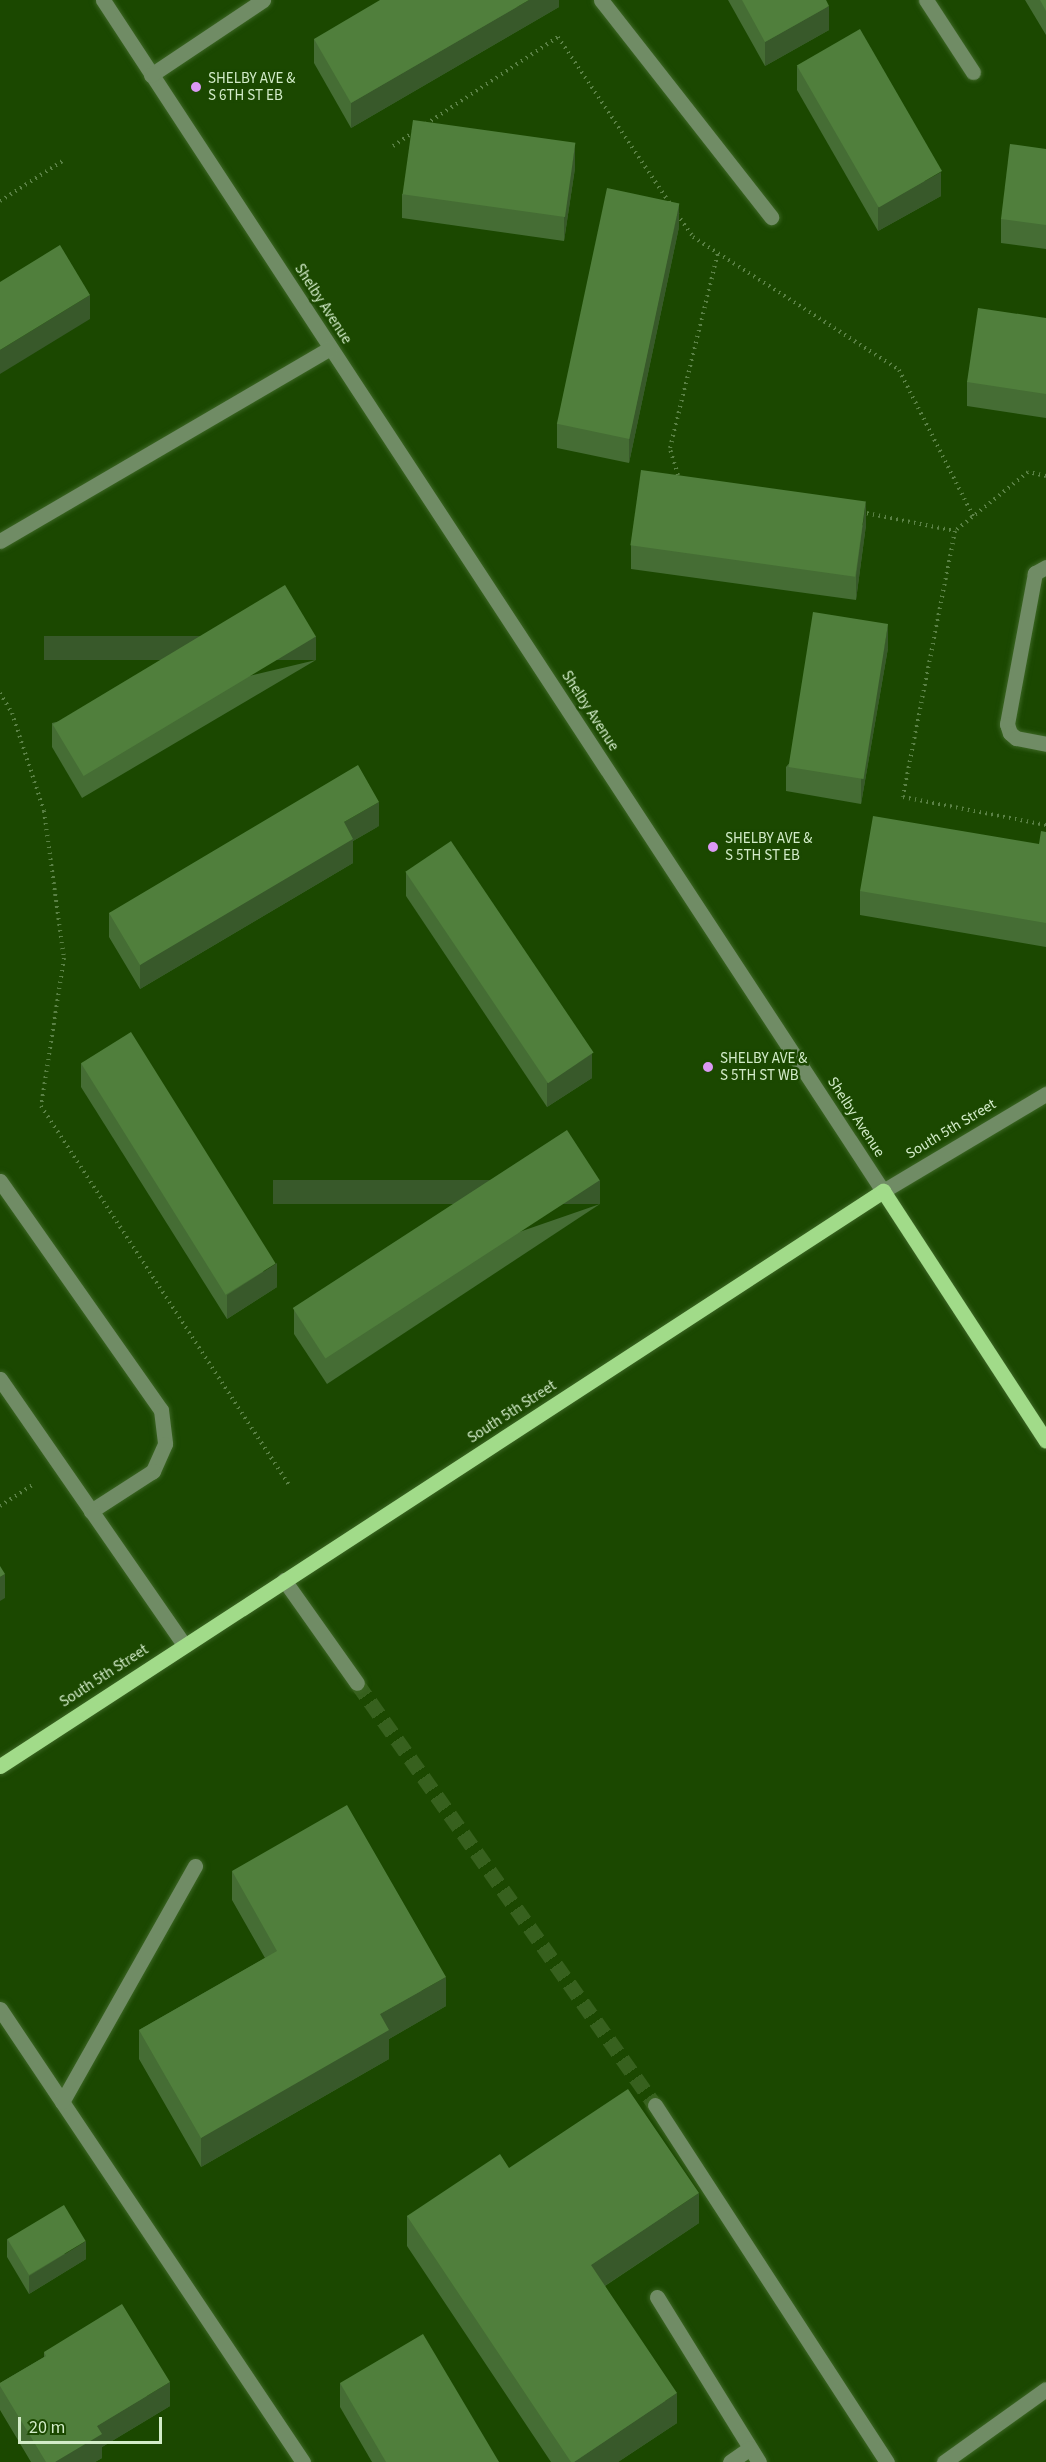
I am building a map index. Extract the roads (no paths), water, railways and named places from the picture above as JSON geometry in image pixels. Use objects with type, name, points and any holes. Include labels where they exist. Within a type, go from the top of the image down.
[{"type":"main road","name":"Shelby Avenue","points":[[883,1191],[1046,1441]]},
{"type":"main road","name":"South 5th Street","points":[[0,1766],[883,1191]]},
{"type":"street","name":"Shelby Avenue","points":[[103,0],[883,1191]]},
{"type":"street","points":[[151,75],[262,0]]},
{"type":"street","points":[[601,0],[771,217]]},
{"type":"street","points":[[927,0],[973,72]]},
{"type":"street","points":[[0,541],[330,348]]},
{"type":"street","points":[[1046,567],[1035,573],[1007,724],[1010,733],[1016,738],[1046,744]]},
{"type":"street","name":"South 5th Street","points":[[883,1191],[1046,1094]]},
{"type":"street","points":[[0,1181],[161,1410],[165,1444],[153,1471],[92,1511]]},
{"type":"street","points":[[0,1379],[184,1645]]},
{"type":"street","points":[[284,1580],[357,1683]]},
{"type":"street","points":[[62,2103],[195,1866]]},
{"type":"street","points":[[0,2009],[303,2462]]},
{"type":"street","points":[[655,2105],[887,2462]]},
{"type":"street","points":[[657,2298],[759,2462]]},
{"type":"street","points":[[944,2462],[1046,2389]]},
{"type":"street","points":[[730,2462],[750,2448]]},
{"type":"tunnel","points":[[357,1683],[655,2105]]},
{"type":"place","name":"SHELBY AVE & S 6TH ST EB","points":[[196,87]]},
{"type":"place","name":"SHELBY AVE & S 5TH ST EB","points":[[713,847]]},
{"type":"place","name":"SHELBY AVE & S 5TH ST WB","points":[[708,1067]]}]
